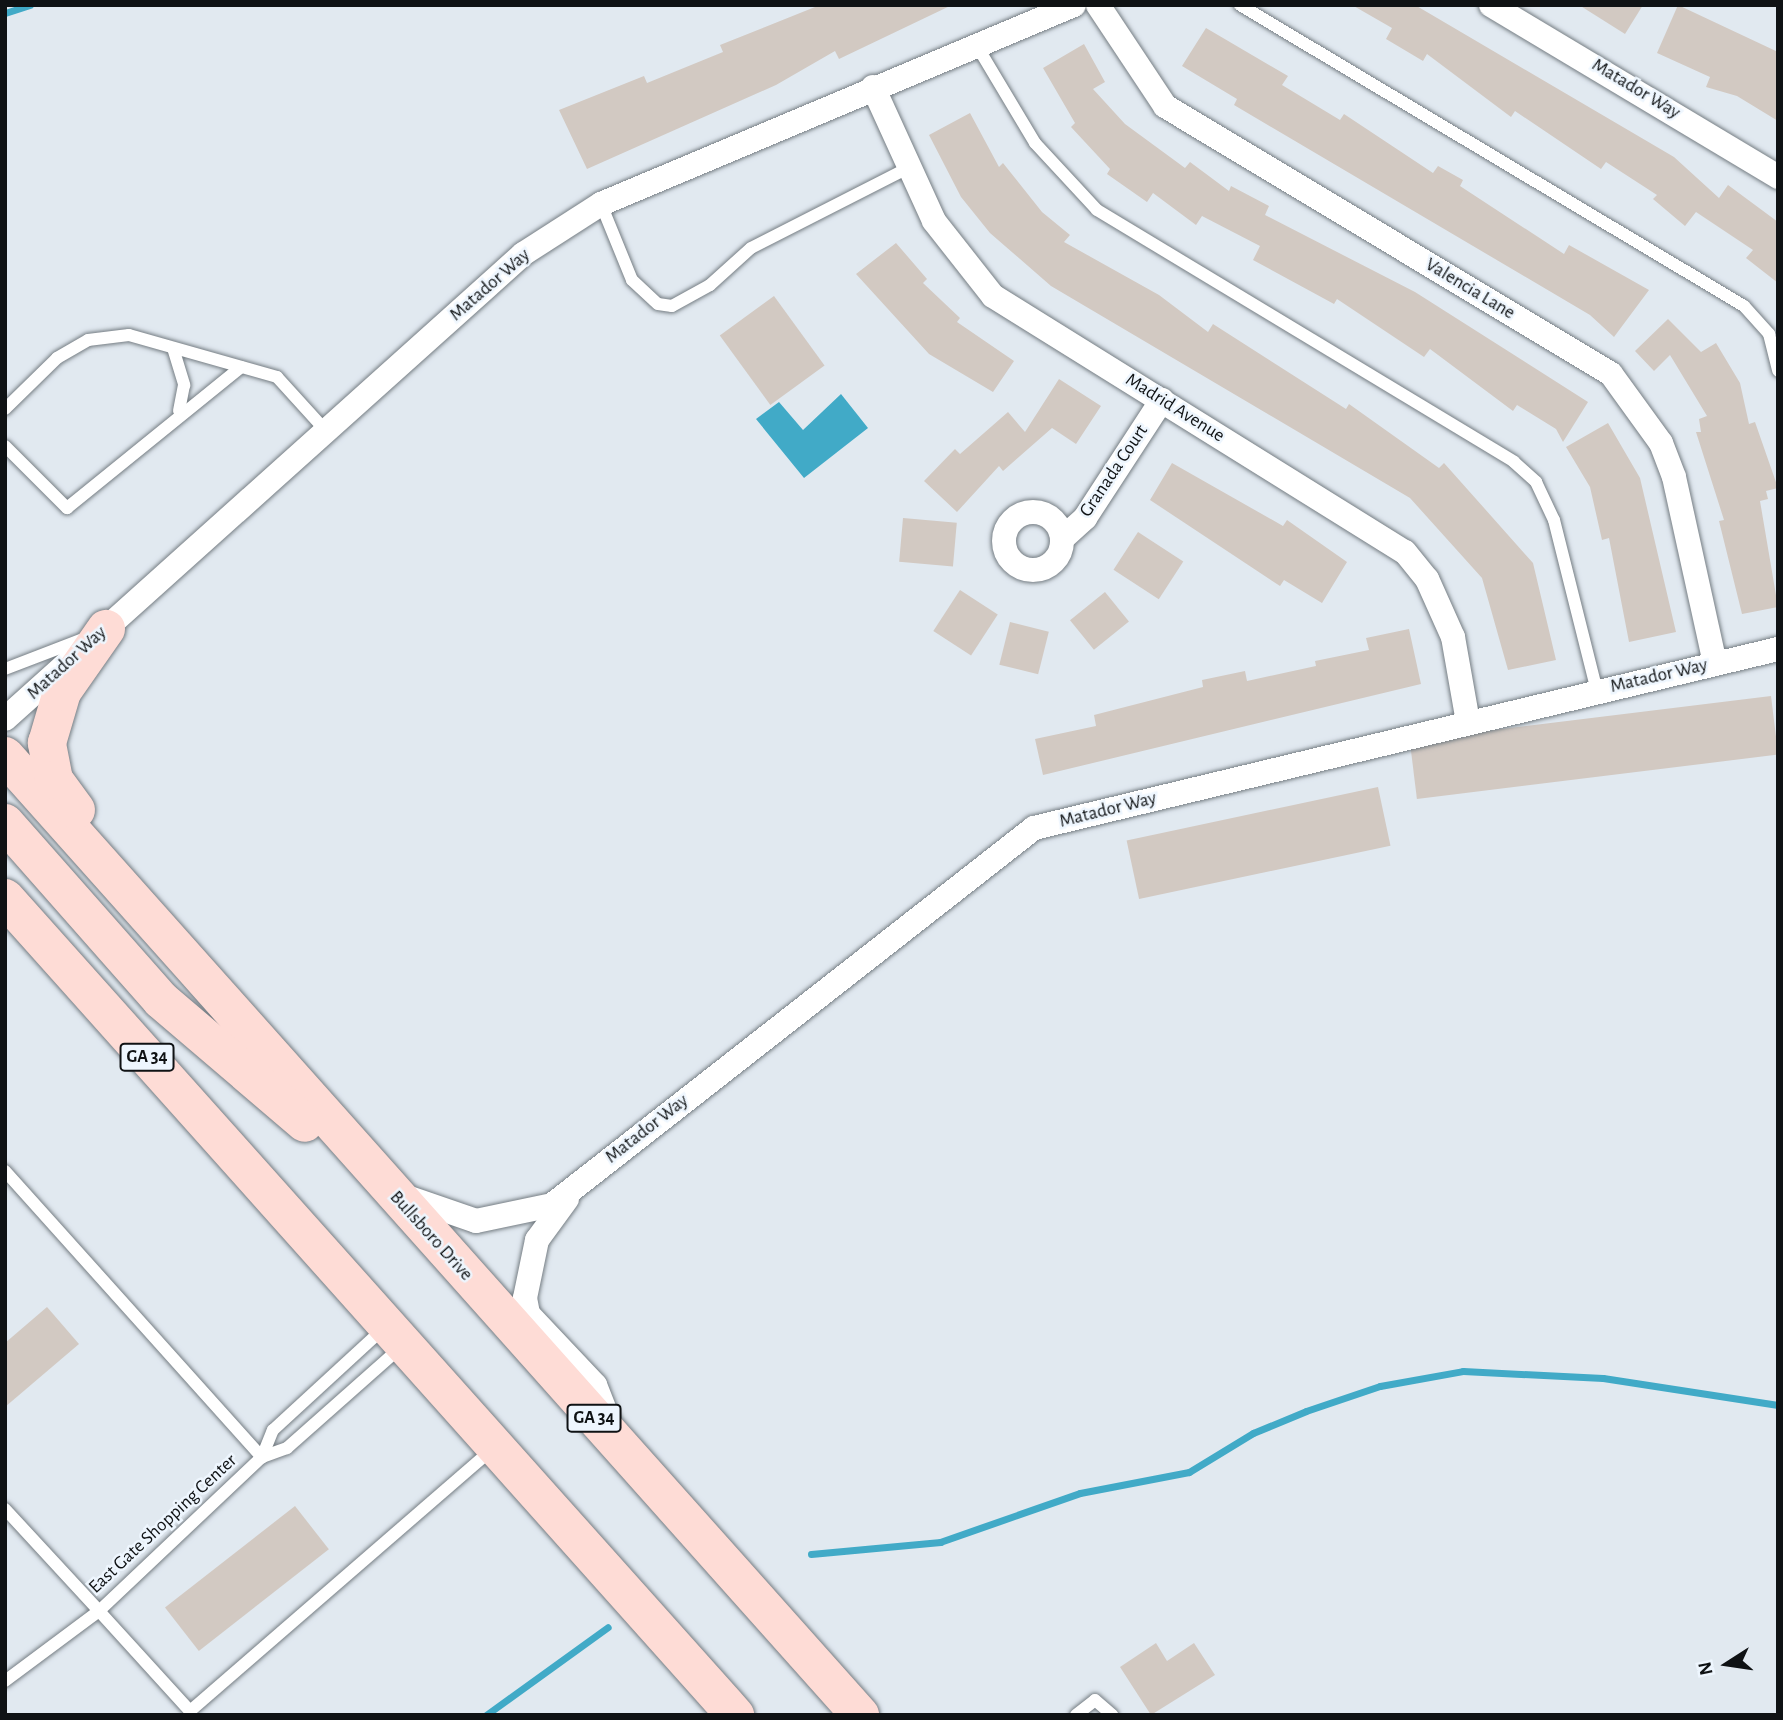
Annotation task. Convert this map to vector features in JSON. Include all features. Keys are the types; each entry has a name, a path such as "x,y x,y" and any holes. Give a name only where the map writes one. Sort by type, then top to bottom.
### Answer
{"main road":[{"path":"106,629 62,692 52,716 48,759 68,802 115,852 142,909"},
{"name":"Bullsboro Drive","path":"5,756 860,1715"},
{"path":"5,823 161,1000 394,1195"},
{"name":"GA 34","path":"7,901 736,1715"}],"street":[{"name":"Matador Way","path":"5,719 523,254 601,204 873,87 1074,5"},
{"name":"Valencia Lane","path":"1098,5 1165,106 1611,374 1661,443 1674,477 1715,663"},
{"name":"Matador Way","path":"1491,5 1778,177"},
{"name":"Madrid Avenue","path":"873,87 906,169 934,221 993,296 1405,552 1427,579 1453,637 1468,722"},
{"name":"Granada Court","path":"1063,538 1085,518 1162,400"},
{"name":"Matador Way","path":"394,1195 476,1221 552,1205 1034,828 1778,649"},
{"path":"590,1173 537,1240 525,1298 528,1314 595,1385 618,1445"}],"lane":[{"path":"1240,5 1744,306 1769,334 1778,370"},
{"path":"977,46 1035,144 1097,210 1514,462 1536,482 1554,520 1597,691"},
{"path":"601,204 632,280 657,304 672,306 710,285 751,248 906,169"},
{"path":"5,409 57,358 88,340 129,335 277,377 326,431"},
{"path":"173,348 184,385 179,411"},
{"path":"5,446 67,508 179,411 241,367"},
{"path":"5,669 106,629"},
{"path":"5,1171 262,1457"},
{"name":"East Gate Shopping Center","path":"262,1457 272,1430 396,1334"},
{"name":"East Gate Shopping Center","path":"5,1509 99,1611 262,1457 287,1448 396,1334"},
{"path":"5,1681 99,1611 190,1711 495,1447"},
{"path":"1076,1715 1095,1700 1112,1715"}],"water":[{"path":"841,394 868,428 804,478 756,419 779,402 803,430"}],"building":[{"path":"820,5 952,5 839,59 835,51 776,85 587,169 559,110 644,76 647,83 723,52 720,45"},
{"path":"1352,5 1415,5 1674,157 1719,198 1728,185 1778,222 1778,283 1746,258 1753,250 1696,212 1685,226 1653,199 1657,195 1606,162 1601,169 1515,111 1511,117 1427,54 1423,61 1386,39 1392,28"},
{"path":"1579,5 1643,5 1625,34"},
{"path":"1678,5 1778,52 1778,121 1737,96 1706,87 1710,77 1657,53"},
{"path":"1206,28 1288,76 1282,85 1340,120 1344,114 1433,173 1438,166 1463,180 1460,186 1564,254 1569,245 1649,290 1614,337 1590,315 1234,105 1237,99 1182,66"},
{"path":"1084,44 1105,82 1093,89 1125,124 1185,168 1190,162 1229,191 1231,186 1269,206 1265,215 1415,292 1588,402 1563,442 1556,429 1517,405 1513,411 1430,349 1424,357 1337,299 1334,304 1253,260 1260,246 1202,216 1196,225 1153,193 1147,202 1107,174 1110,169 1071,127 1075,123 1043,68"},
{"path":"970,113 999,167 1003,163 1042,212 1070,235 1064,242 1159,295 1208,332 1213,324 1346,409 1349,404 1439,468 1444,463 1533,563 1556,660 1508,670 1482,578 1410,498 1051,286 990,233 961,197 929,135"},
{"path":"896,243 927,279 923,283 960,318 957,322 1014,361 993,392 929,354 856,274"},
{"path":"774,296 825,366 770,405 720,335"},
{"path":"1668,319 1701,352 1716,343 1740,383 1749,424 1755,422 1778,488 1766,491 1768,499 1760,501 1778,607 1742,614 1719,521 1724,520 1696,432 1701,432 1699,419 1707,416 1670,355 1654,371 1635,351"},
{"path":"1059,379 1101,406 1076,444 1052,428 1003,471 999,466 957,512 924,481 955,449 960,454 1008,412 1025,432"},
{"path":"1608,423 1640,478 1676,632 1629,642 1609,538 1602,540 1590,487 1566,447"},
{"path":"1172,463 1283,526 1287,520 1347,562 1322,603 1284,580 1280,586 1150,500"},
{"path":"903,518 957,523 953,567 899,562"},
{"path":"1138,532 1183,561 1159,599 1113,570"},
{"path":"960,590 998,615 971,656 933,631"},
{"path":"1105,592 1129,622 1094,650 1070,620"},
{"path":"1010,622 1049,632 1038,674 999,665"},
{"path":"1409,629 1421,684 1043,775 1035,739 1096,726 1094,715 1203,687 1202,680 1245,671 1247,681 1316,666 1315,661 1369,650 1366,638"},
{"path":"1771,696 1778,755 1417,799 1410,740"},
{"path":"1378,787 1390,846 1139,899 1127,840"},
{"path":"47,1307 79,1344 5,1407 5,1343"},
{"path":"295,1506 329,1549 199,1651 165,1608"},
{"path":"1156,1643 1167,1661 1194,1643 1215,1675 1151,1715 1120,1667"}],"waterway":[{"path":"5,13 30,5"},
{"path":"811,1554 940,1542 1080,1493 1189,1472 1253,1433 1306,1411 1380,1386 1463,1371 1603,1378 1778,1405"},
{"path":"486,1715 608,1627"}]}
